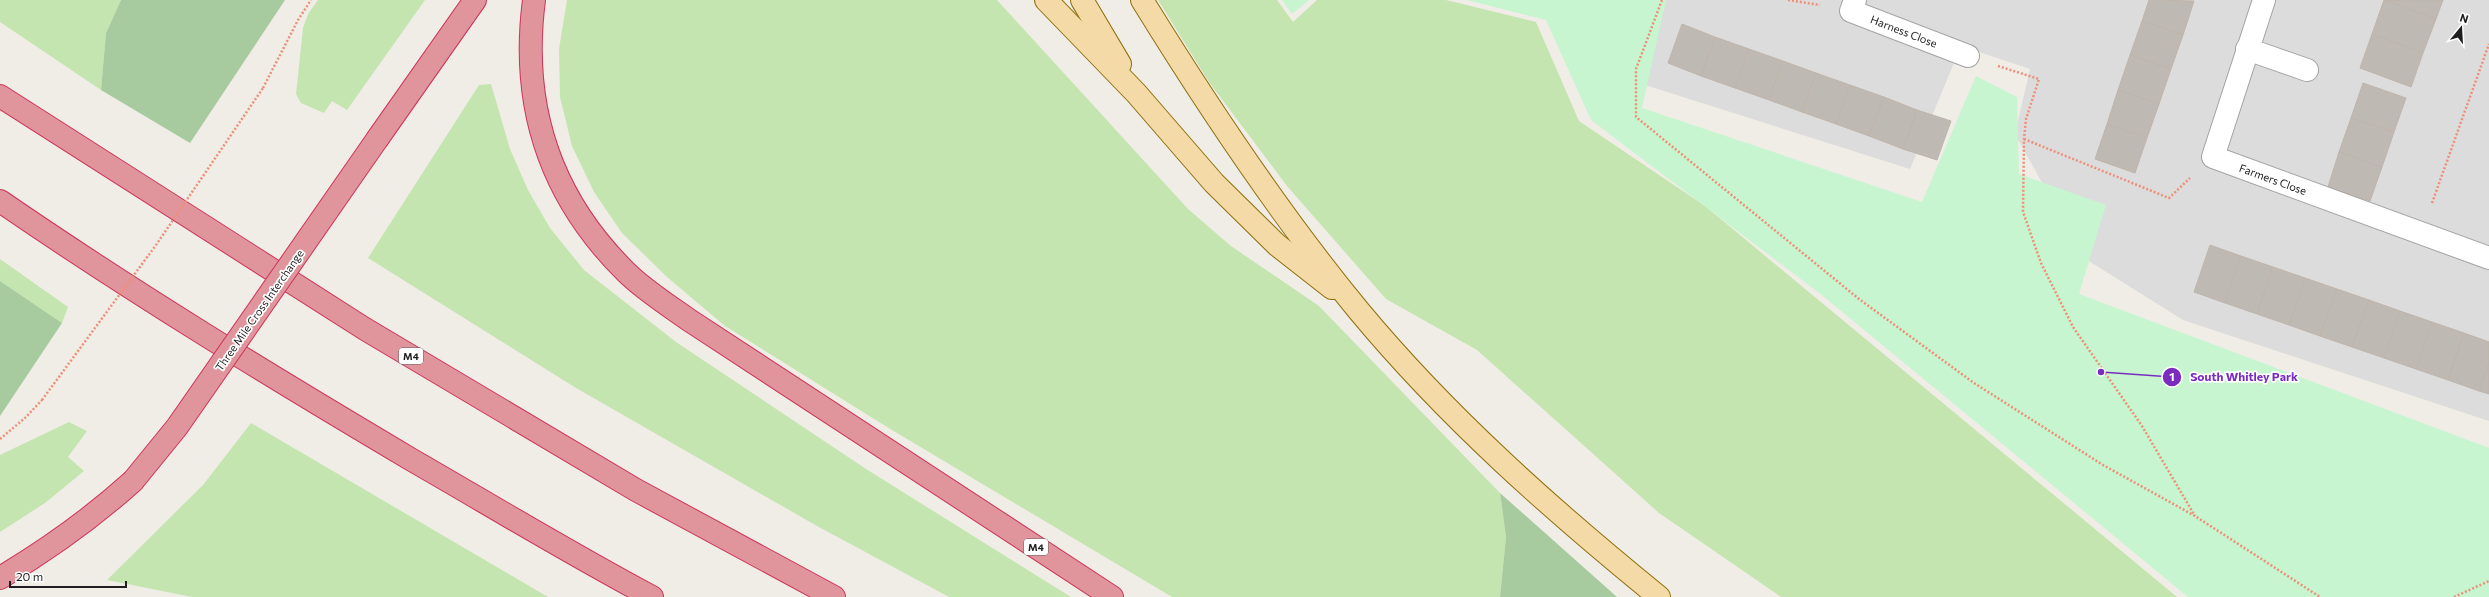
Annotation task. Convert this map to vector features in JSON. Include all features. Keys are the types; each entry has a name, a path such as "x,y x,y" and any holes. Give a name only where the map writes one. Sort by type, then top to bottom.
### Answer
{"highway":[{"name":"Three Mile Cross Interchange","path":"0,578 36,556 89,518 133,481 177,427 475,0"},
{"name":"M4","path":"534,0 531,54 532,86 537,121 551,161 567,196 596,238 627,273 689,320 1112,597"},
{"name":"M4","path":"0,96 372,333 636,490 834,597"},
{"path":"0,201 90,263 296,392 598,568 652,597"}],"main road":[{"path":"1046,0 1136,93 1214,183 1278,245 1359,311"},
{"path":"1082,0 1136,93"},
{"path":"1142,0 1212,110 1280,207 1359,311 1436,395 1521,480 1659,597"}],"street":[{"name":"Harness Close","path":"1854,0 1851,11 1968,56"},
{"path":"2213,158 2264,0"},
{"path":"2247,49 2307,70"},
{"name":"Farmers Close","path":"2213,158 2489,258"}],"path":[{"path":"0,439 25,418 42,400 156,245 263,88 298,20 311,0"},
{"path":"1662,0 1636,70 1636,118 1859,299 1974,383 2102,465 2195,516 2320,597"},
{"path":"2421,233 2489,44"},
{"path":"1968,56 2039,79 2026,119 2024,139 2023,212 2042,263 2073,327 2142,426 2195,516"},
{"path":"2024,139 2169,198 2213,158"},
{"path":"2454,597 2489,581"}],"shaded area":[{"path":"1666,0 2489,0 2489,421 2183,320 2084,258 2015,134 2030,69 1961,46 1910,169 1645,85"}],"green space":[{"path":"0,0 121,0 106,33 101,90 0,22"},
{"path":"121,0 285,0 190,143 101,90 106,33"},
{"path":"318,0 425,0 347,110 332,101 324,113 301,103 296,94 303,28 308,14"},
{"path":"567,0 997,0 1188,209 1231,246 1319,306 1500,493 1506,537 1500,597 1172,597 887,427 725,326 667,277 622,233 594,192 572,146 560,97 559,49"},
{"path":"1158,0 1277,0 1293,22 1317,0 1446,0 1536,22 1579,121 1705,206 2177,597 1781,597 1659,513 1477,350 1386,299 1287,186 1209,82"},
{"path":"1282,0 1309,0 1292,14"},
{"path":"1467,0 1666,0 1642,108 1922,202 1976,76 2017,97 2019,174 2106,205 2079,294 2489,448 2489,597 2188,597 1823,296 1591,120 1546,20"},
{"path":"491,84 510,149 528,190 550,228 584,270 676,342 866,469 1071,597 949,597 817,526 576,388 368,258 479,85"},
{"path":"0,259 68,307 62,323 0,281"},
{"path":"0,281 62,323 0,416"},
{"path":"69,422 87,431 68,457 84,471 45,503 0,532 0,455"},
{"path":"251,423 548,597 192,597 107,580 203,485"},
{"path":"1500,493 1617,597 1500,597 1506,537"}],"building":[{"path":"2149,0 2194,1 2183,35 2142,21"},
{"path":"2384,0 2436,19 2423,53 2372,34"},
{"path":"2385,0 2443,0 2436,19"},
{"path":"2142,21 2183,35 2171,69 2130,55"},
{"path":"1682,24 1715,37 1701,76 1668,63"},
{"path":"2372,34 2423,53 2411,87 2360,68"},
{"path":"1715,37 1749,49 1735,88 1701,76"},
{"path":"1749,49 1783,61 1769,100 1735,88"},
{"path":"2130,55 2171,69 2159,104 2118,90"},
{"path":"1783,61 1816,73 1802,112 1769,100"},
{"path":"1816,73 1850,85 1836,124 1802,112"},
{"path":"2363,83 2406,98 2394,132 2351,118"},
{"path":"1850,85 1884,97 1869,136 1836,124"},
{"path":"2118,90 2159,104 2147,138 2107,124"},
{"path":"1884,97 1917,110 1903,149 1869,136"},
{"path":"1917,110 1951,121 1937,160 1903,149"},
{"path":"2351,118 2394,132 2382,167 2339,152"},
{"path":"2107,124 2147,138 2135,173 2095,159"},
{"path":"2339,152 2382,167 2370,201 2328,187"},
{"path":"2210,245 2241,256 2225,303 2194,292"},
{"path":"2241,256 2273,267 2257,314 2225,303"},
{"path":"2273,267 2305,278 2289,325 2257,314"},
{"path":"2305,278 2337,289 2320,336 2289,325"},
{"path":"2337,289 2369,300 2352,347 2320,336"},
{"path":"2369,300 2400,311 2384,358 2352,347"},
{"path":"2400,311 2432,322 2416,369 2384,358"},
{"path":"2432,322 2464,333 2448,380 2416,369"},
{"path":"2464,333 2489,342 2489,363 2479,391 2448,380"},
{"path":"2489,363 2489,394 2479,391"}],"place":[{"name":"South Whitley Park","path":"2101,372"}]}
